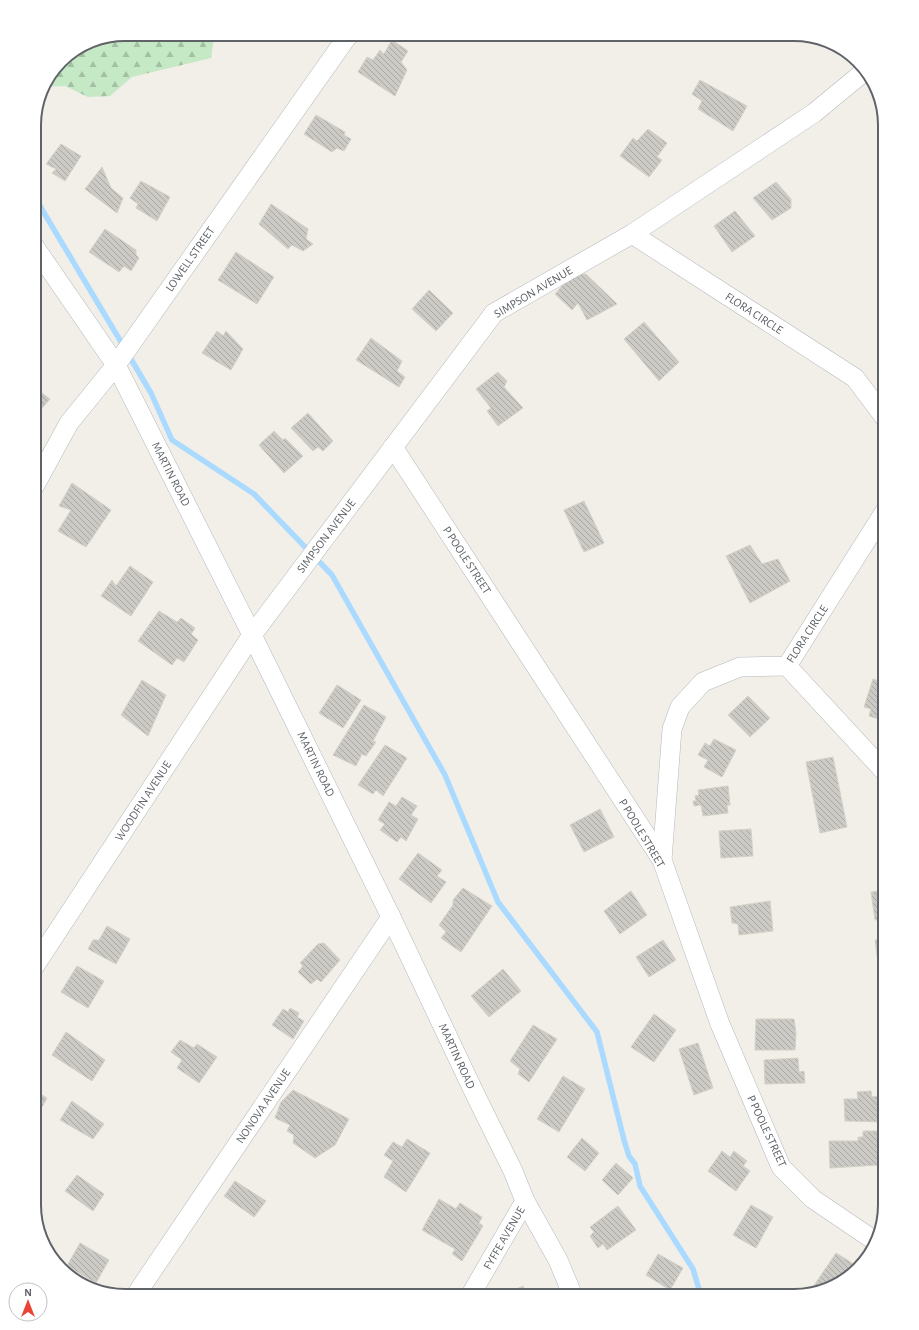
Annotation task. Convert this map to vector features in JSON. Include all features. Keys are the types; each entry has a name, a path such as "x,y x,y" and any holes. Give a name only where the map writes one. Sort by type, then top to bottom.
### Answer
{"street":[{"name":"LOWELL STREET","path":"41,474 69,423 116,365 344,41"},
{"name":"SIMPSON AVENUE","path":"252,635 494,313 632,234 814,113 861,74"},
{"name":"FLORA CIRCLE","path":"632,234 855,378 878,409"},
{"name":"MARTIN ROAD","path":"41,256 116,365 252,635 391,917 513,1171 525,1201 558,1260 570,1289"},
{"name":"P POOLE STREET","path":"394,447 662,860 720,1024 781,1167 813,1198 871,1239"},
{"name":"FLORA CIRCLE","path":"662,860 672,729 680,707 703,682 740,667 787,666 878,522"},
{"name":"WOODFIN AVENUE","path":"41,956 252,635"},
{"path":"787,666 878,764"},
{"name":"NONOVA AVENUE","path":"140,1289 391,917"},
{"name":"FYFFE AVENUE","path":"474,1289 525,1201"}],"green space":[{"path":"125,41 213,41 211,58 132,77 110,96 88,97 65,86 51,87 58,74 74,58 98,45"}],"building":[{"path":"391,41 408,51 401,62 407,70 395,96 358,72 367,57 373,60 380,50 384,54"},
{"path":"700,80 747,106 733,131 698,109 702,101 692,94"},
{"path":"316,115 345,132 344,135 351,139 344,151 337,148 332,152 304,134"},
{"path":"648,129 667,143 657,157 662,160 649,177 620,156 633,138 637,141"},
{"path":"61,144 81,156 65,181 52,173 56,169 46,164"},
{"path":"102,167 111,188 123,198 117,213 85,189"},
{"path":"141,181 170,197 157,221 136,208 138,204 130,198"},
{"path":"776,182 791,199 791,208 772,220 753,198"},
{"path":"271,204 308,229 306,239 313,244 303,251 292,245 288,249 259,224"},
{"path":"735,211 755,236 732,252 714,226"},
{"path":"105,229 136,250 136,255 139,258 131,271 124,266 119,272 89,252"},
{"path":"236,252 274,277 257,304 218,280"},
{"path":"586,274 617,304 587,320 578,303 572,310 555,294 571,276"},
{"path":"429,290 453,313 436,331 412,309"},
{"path":"644,322 679,362 659,381 624,339"},
{"path":"217,331 223,336 226,331 243,349 231,370 202,353"},
{"path":"371,338 402,361 397,371 405,377 399,387 356,360"},
{"path":"498,372 507,381 504,387 523,408 498,426 487,411 491,408 476,389"},
{"path":"41,392 50,399 41,409"},
{"path":"308,413 333,441 323,451 318,447 313,451 291,428"},
{"path":"274,431 283,440 285,438 303,456 284,473 259,445"},
{"path":"72,483 111,510 86,547 58,531 71,510 59,506"},
{"path":"584,501 604,543 584,552 564,510"},
{"path":"750,545 762,564 778,559 790,581 750,603 726,556"},
{"path":"130,566 153,582 131,616 101,596 112,580 116,586"},
{"path":"159,611 177,622 181,618 195,628 191,634 198,640 184,662 177,658 172,665 138,641"},
{"path":"873,679 878,681 878,719 869,716 871,709 864,707"},
{"path":"142,680 166,695 148,736 121,715"},
{"path":"337,685 361,700 343,728 319,713"},
{"path":"748,696 770,718 750,737 728,715"},
{"path":"364,705 386,717 373,741 376,742 366,756 362,754 356,766 333,755"},
{"path":"714,739 736,750 722,777 704,767 708,760 698,755 705,743 710,746"},
{"path":"385,745 407,758 383,796 376,790 373,794 358,785"},
{"path":"833,757 847,827 820,833 806,762"},
{"path":"728,786 730,805 727,805 728,813 703,816 701,805 694,806 693,801 696,801 695,796 699,795 698,790"},
{"path":"402,797 417,806 411,815 418,819 406,841 401,837 397,842 380,830 385,824 378,820 389,802 396,806"},
{"path":"600,809 614,837 584,852 570,825"},
{"path":"751,829 753,856 721,858 719,831"},
{"path":"418,853 442,870 437,876 446,882 431,903 399,879"},
{"path":"463,888 492,906 461,952 441,938 446,932 439,925 453,905 453,900"},
{"path":"631,891 647,915 620,934 604,911"},
{"path":"878,891 878,920 875,920 871,892"},
{"path":"770,901 773,931 739,935 738,924 732,923 730,907"},
{"path":"107,926 130,939 116,964 88,949 93,940 99,940"},
{"path":"663,940 676,960 649,977 636,957"},
{"path":"875,940 878,940 878,962"},
{"path":"324,943 340,960 321,982 317,979 311,984 298,972 303,966 300,963 318,944"},
{"path":"77,966 104,981 88,1008 61,992"},
{"path":"503,969 521,991 489,1017 471,996"},
{"path":"290,1008 299,1013 297,1017 304,1021 293,1039 272,1025 283,1009 288,1012"},
{"path":"654,1014 676,1030 654,1062 631,1047"},
{"path":"756,1019 794,1019 796,1033 795,1050 755,1050"},
{"path":"533,1025 557,1039 529,1082 518,1074 520,1069 510,1061"},
{"path":"66,1032 105,1060 92,1081 52,1055"},
{"path":"180,1040 194,1048 197,1044 217,1057 199,1083 177,1068 182,1060 171,1052"},
{"path":"698,1043 713,1088 694,1095 679,1049"},
{"path":"798,1058 799,1072 804,1071 805,1083 765,1084 764,1060"},
{"path":"563,1076 585,1089 559,1132 537,1119"},
{"path":"293,1090 349,1119 335,1145 315,1158 293,1143 294,1135 287,1131 290,1125 275,1118 281,1102"},
{"path":"871,1091 872,1097 878,1096 878,1122 845,1121 844,1099 858,1099 857,1092"},
{"path":"41,1094 47,1098 41,1109"},
{"path":"72,1101 104,1124 93,1139 60,1120"},
{"path":"863,1131 878,1131 878,1165 830,1168 829,1141 858,1141 858,1137 863,1137"},
{"path":"582,1138 599,1153 585,1171 567,1157"},
{"path":"407,1139 430,1153 406,1192 384,1177 393,1161 384,1155 393,1142 402,1147"},
{"path":"722,1151 730,1157 734,1151 747,1161 743,1166 750,1171 736,1191 708,1171"},
{"path":"616,1163 633,1178 618,1195 602,1180"},
{"path":"77,1175 104,1194 93,1211 65,1191"},
{"path":"235,1181 266,1201 254,1217 224,1196"},
{"path":"439,1199 456,1209 460,1203 482,1217 479,1223 483,1226 462,1261 452,1254 455,1249 422,1230"},
{"path":"751,1205 773,1217 756,1248 733,1235"},
{"path":"618,1206 636,1230 607,1250 603,1244 598,1248 590,1236 594,1232 590,1227"},
{"path":"80,1243 109,1260 96,1283 67,1265"},
{"path":"836,1253 853,1264 836,1278 813,1286"},
{"path":"658,1254 683,1268 671,1289 646,1275"},
{"path":"523,1286 524,1289 517,1289"}],"waterway":[{"path":"41,208 124,347"},
{"path":"128,354 151,393 172,440 254,494 332,575 445,775 498,902 597,1032 624,1140 629,1156 635,1164 640,1186 693,1269 699,1289"}]}
